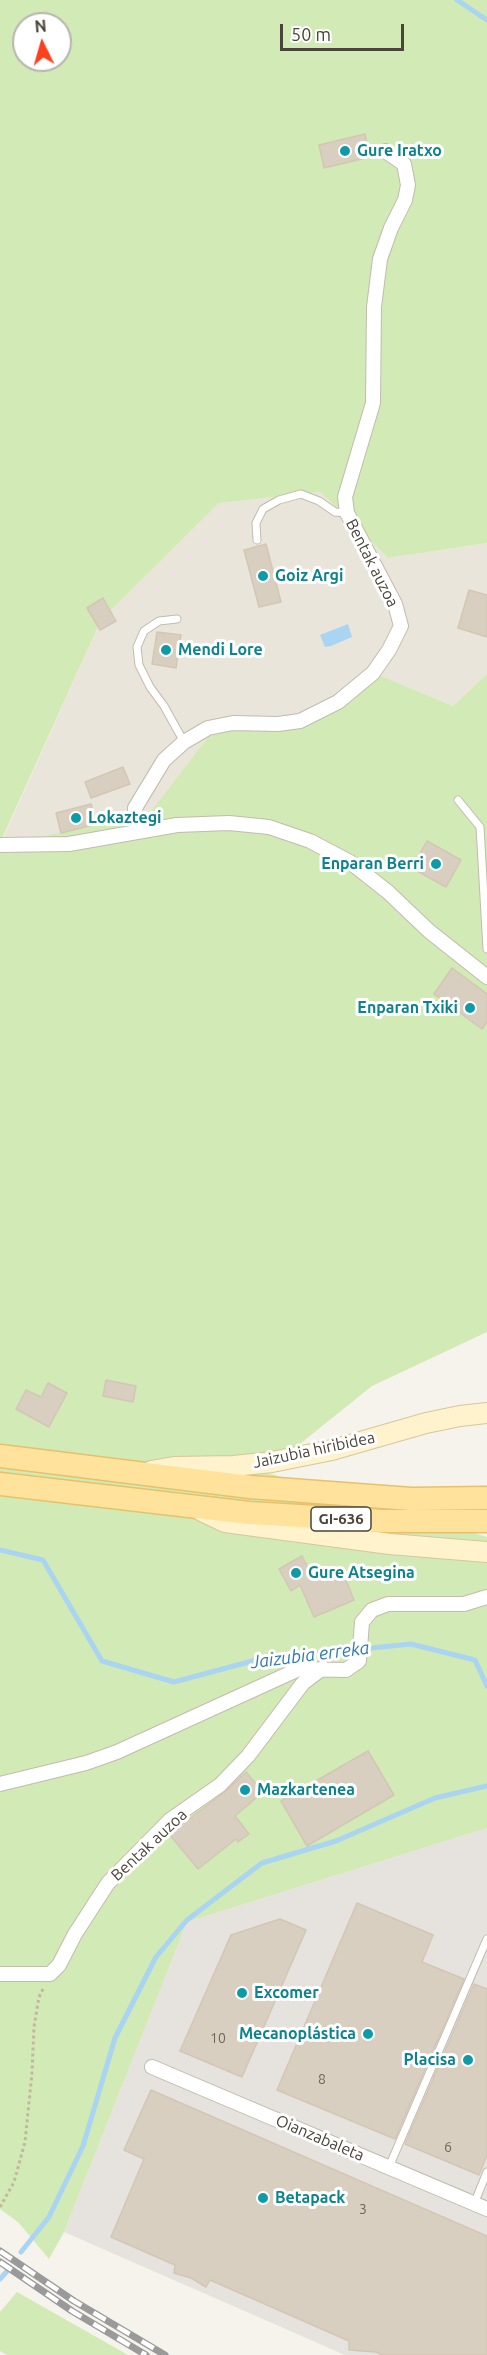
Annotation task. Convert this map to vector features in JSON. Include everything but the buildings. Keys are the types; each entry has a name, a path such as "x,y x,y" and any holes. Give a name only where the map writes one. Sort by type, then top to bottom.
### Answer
{"main road":[{"name":"Jaizubia hiribidea","path":"140,1473 174,1467 234,1466 272,1462 332,1450 426,1423 487,1413"},
{"name":"GI-636","path":"0,1456 250,1487 451,1500 487,1498"},
{"name":"GI-636","path":"0,1484 196,1508 316,1518 439,1522 487,1521"},
{"path":"196,1508 225,1522 390,1544 487,1552"}],"street":[{"name":"Bentak auzoa","path":"136,831 135,808 164,760 184,742 208,728 232,723 278,724 300,721 338,702 373,673 389,650 401,626 395,604 347,513 345,497 374,403 374,307 380,259 391,228 405,200 408,185 404,164 385,151"},
{"path":"0,845 69,844 177,825 229,823 269,827 310,841 350,862 388,892 429,931 487,977"},
{"path":"0,1784 117,1752 299,1669 346,1670 359,1661 362,1622 372,1610 388,1604 464,1604 487,1598"},
{"name":"Bentak auzoa","path":"50,1974 59,1965 75,1934 108,1882 170,1820 220,1785 248,1756 303,1683 323,1668"},
{"path":"0,1974 50,1974"},
{"name":"Oianzabaleta","path":"152,2067 480,2206"}],"lane":[{"path":"257,540 256,523 263,509 279,500 301,494 319,501 336,512 347,513"},
{"path":"177,619 159,621 144,631 137,647 139,665 184,742"},
{"path":"458,800 480,827 487,949"},
{"path":"389,2167 487,1939"},
{"path":"480,2206 487,2172"}],"path":[{"path":"0,2207 14,2182 25,2142 34,2027 39,1997 50,1974"}],"shaded area":[{"path":"320,492 388,558 487,543 487,674 453,706 374,673 290,718 224,716 148,815 0,845 101,620 219,503"},
{"path":"487,1828 487,2355 345,2355 64,2232 187,1922"}],"green space":[{"path":"0,0 487,0 487,543 388,558 320,492 219,503 101,620 0,843"},
{"path":"374,673 453,706 487,674 487,1332 372,1386 265,1472 487,1537 487,1828 187,1922 64,2232 49,2259 18,2222 0,2209 0,845 148,815 224,716 290,718"},
{"path":"17,2292 128,2355 7,2355 0,2351 0,2312"}],"water":[{"path":"348,624 352,637 325,647 320,635"}],"waterway":[{"path":"457,0 487,20"},
{"name":"Jaizubia erreka","path":"0,1550 43,1560 102,1661 174,1682 260,1659 411,1644 475,1660 487,1686"},
{"path":"21,2252 49,2217 83,2146 115,2038 156,1957 187,1920 262,1863 336,1841 435,1798 487,1786"},
{"path":"0,2279 8,2270"}],"railway":[{"path":"0,2251 74,2301 165,2355"},
{"path":"0,2262 72,2311 146,2355"}],"place":[{"name":"Gure Iratxo","path":"345,151"},
{"name":"Goiz Argi","path":"263,576"},
{"name":"Mendi Lore","path":"166,650"},
{"name":"Lokaztegi","path":"76,818"},
{"name":"Enparan Berri","path":"436,864"},
{"name":"Enparan Txiki","path":"470,1008"},
{"name":"Gure Atsegina","path":"296,1573"},
{"name":"Mazkartenea","path":"245,1790"},
{"name":"Excomer","path":"242,1993"},
{"name":"Mecanoplástica","path":"368,2034"},
{"name":"Placisa","path":"468,2060"},
{"name":"Betapack","path":"263,2198"}]}
